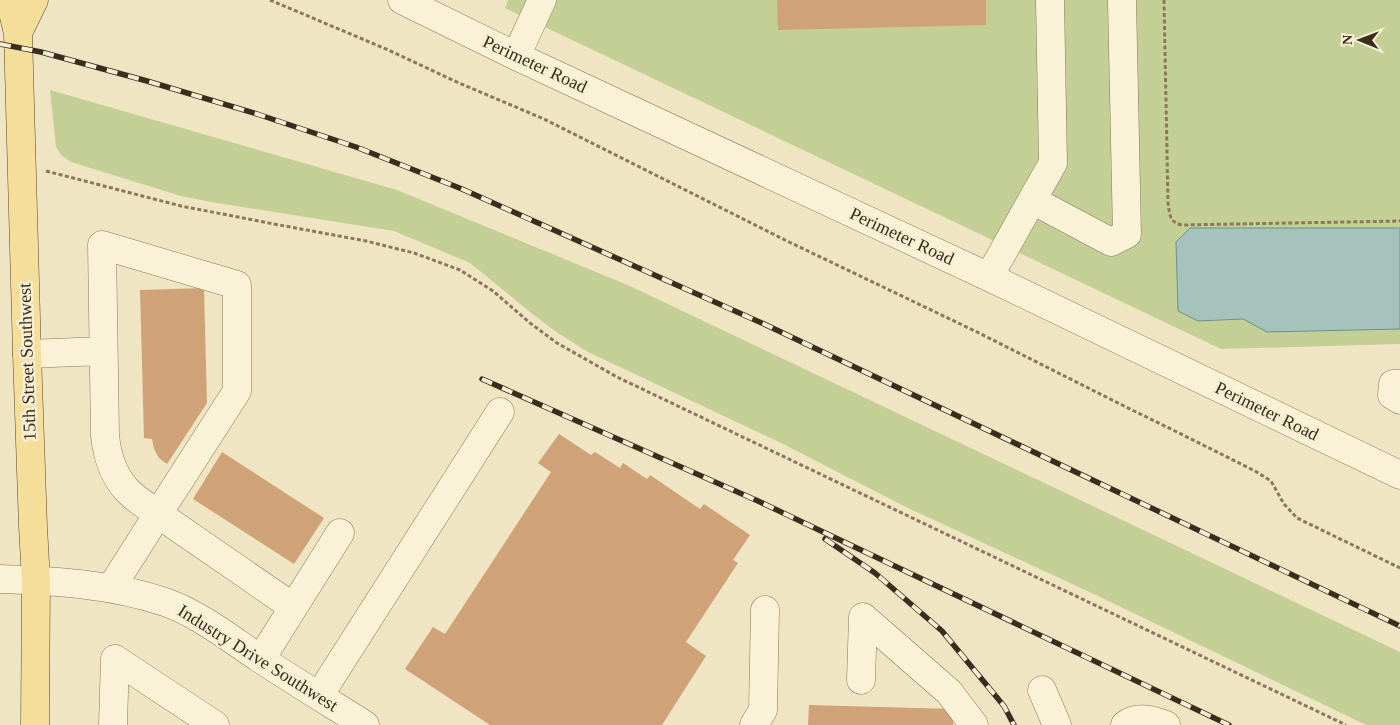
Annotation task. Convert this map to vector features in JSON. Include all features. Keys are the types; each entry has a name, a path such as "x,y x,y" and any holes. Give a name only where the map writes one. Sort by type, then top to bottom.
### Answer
{"main road":[{"name":"15th Street Southwest","path":"10,0 18,33 32,527 36,580 35,725"},
{"path":"18,33 34,0"}],"street":[{"name":"Perimeter Road","path":"402,0 516,56 989,277 1400,475"},
{"path":"516,56 542,0"},
{"path":"989,277 1053,164 1050,0"},
{"path":"1032,200 1111,242 1127,234 1122,0"},
{"path":"111,588 158,514 237,391 237,285 102,245 105,435 106,449 110,462 123,486 132,495 158,514 292,607"},
{"path":"27,354 104,351"},
{"path":"1400,384 1393,384 1392,395 1400,400"},
{"path":"319,696 500,412"},
{"path":"261,659 340,532"},
{"name":"Industry Drive Southwest","path":"0,578 64,582 111,588 166,602 209,624 365,725"},
{"path":"754,725 764,710 765,610"},
{"path":"861,680 863,617 949,692 974,725"},
{"path":"113,725 114,659 215,725"},
{"path":"1042,690 1057,725"},
{"path":"1125,725 1128,722 1143,719 1166,725"}],"path":[{"path":"270,0 544,119 778,237 977,332 1255,471 1271,482 1284,504 1297,518 1400,568"},
{"path":"1164,0 1168,204 1171,218 1175,224 1400,221"},
{"path":"41,170 181,206 366,241 414,253 460,270 493,291 530,324 557,343 617,377 1346,725"}],"green space":[{"path":"508,0 1400,0 1400,344 1221,349 505,8"},
{"path":"50,90 397,190 630,286 1400,652 1400,725 1366,725 1098,596 908,508 781,443 588,352 535,316 470,263 394,231 181,196 71,162 61,155 56,147"}],"water":[{"path":"1190,228 1400,228 1400,329 1267,332 1243,319 1198,321 1178,311 1176,242"}],"building":[{"path":"777,0 986,0 986,25 778,30"},
{"path":"204,288 207,403 167,464 159,458 154,449 152,439 144,438 140,290"},
{"path":"559,434 591,455 595,452 620,468 623,463 647,479 650,475 700,509 704,504 750,535 733,560 738,563 686,642 706,656 662,725 490,725 405,669 433,627 445,634 551,472 538,463"},
{"path":"222,452 324,518 294,564 193,499"},
{"path":"809,705 954,709 953,725 808,725"}],"railway":[{"path":"0,44 41,52 257,114 356,147 462,189 764,324 1400,626"},
{"path":"482,379 758,501 1229,725"},
{"path":"825,539 875,573 942,631 1004,706 1014,725"}]}
